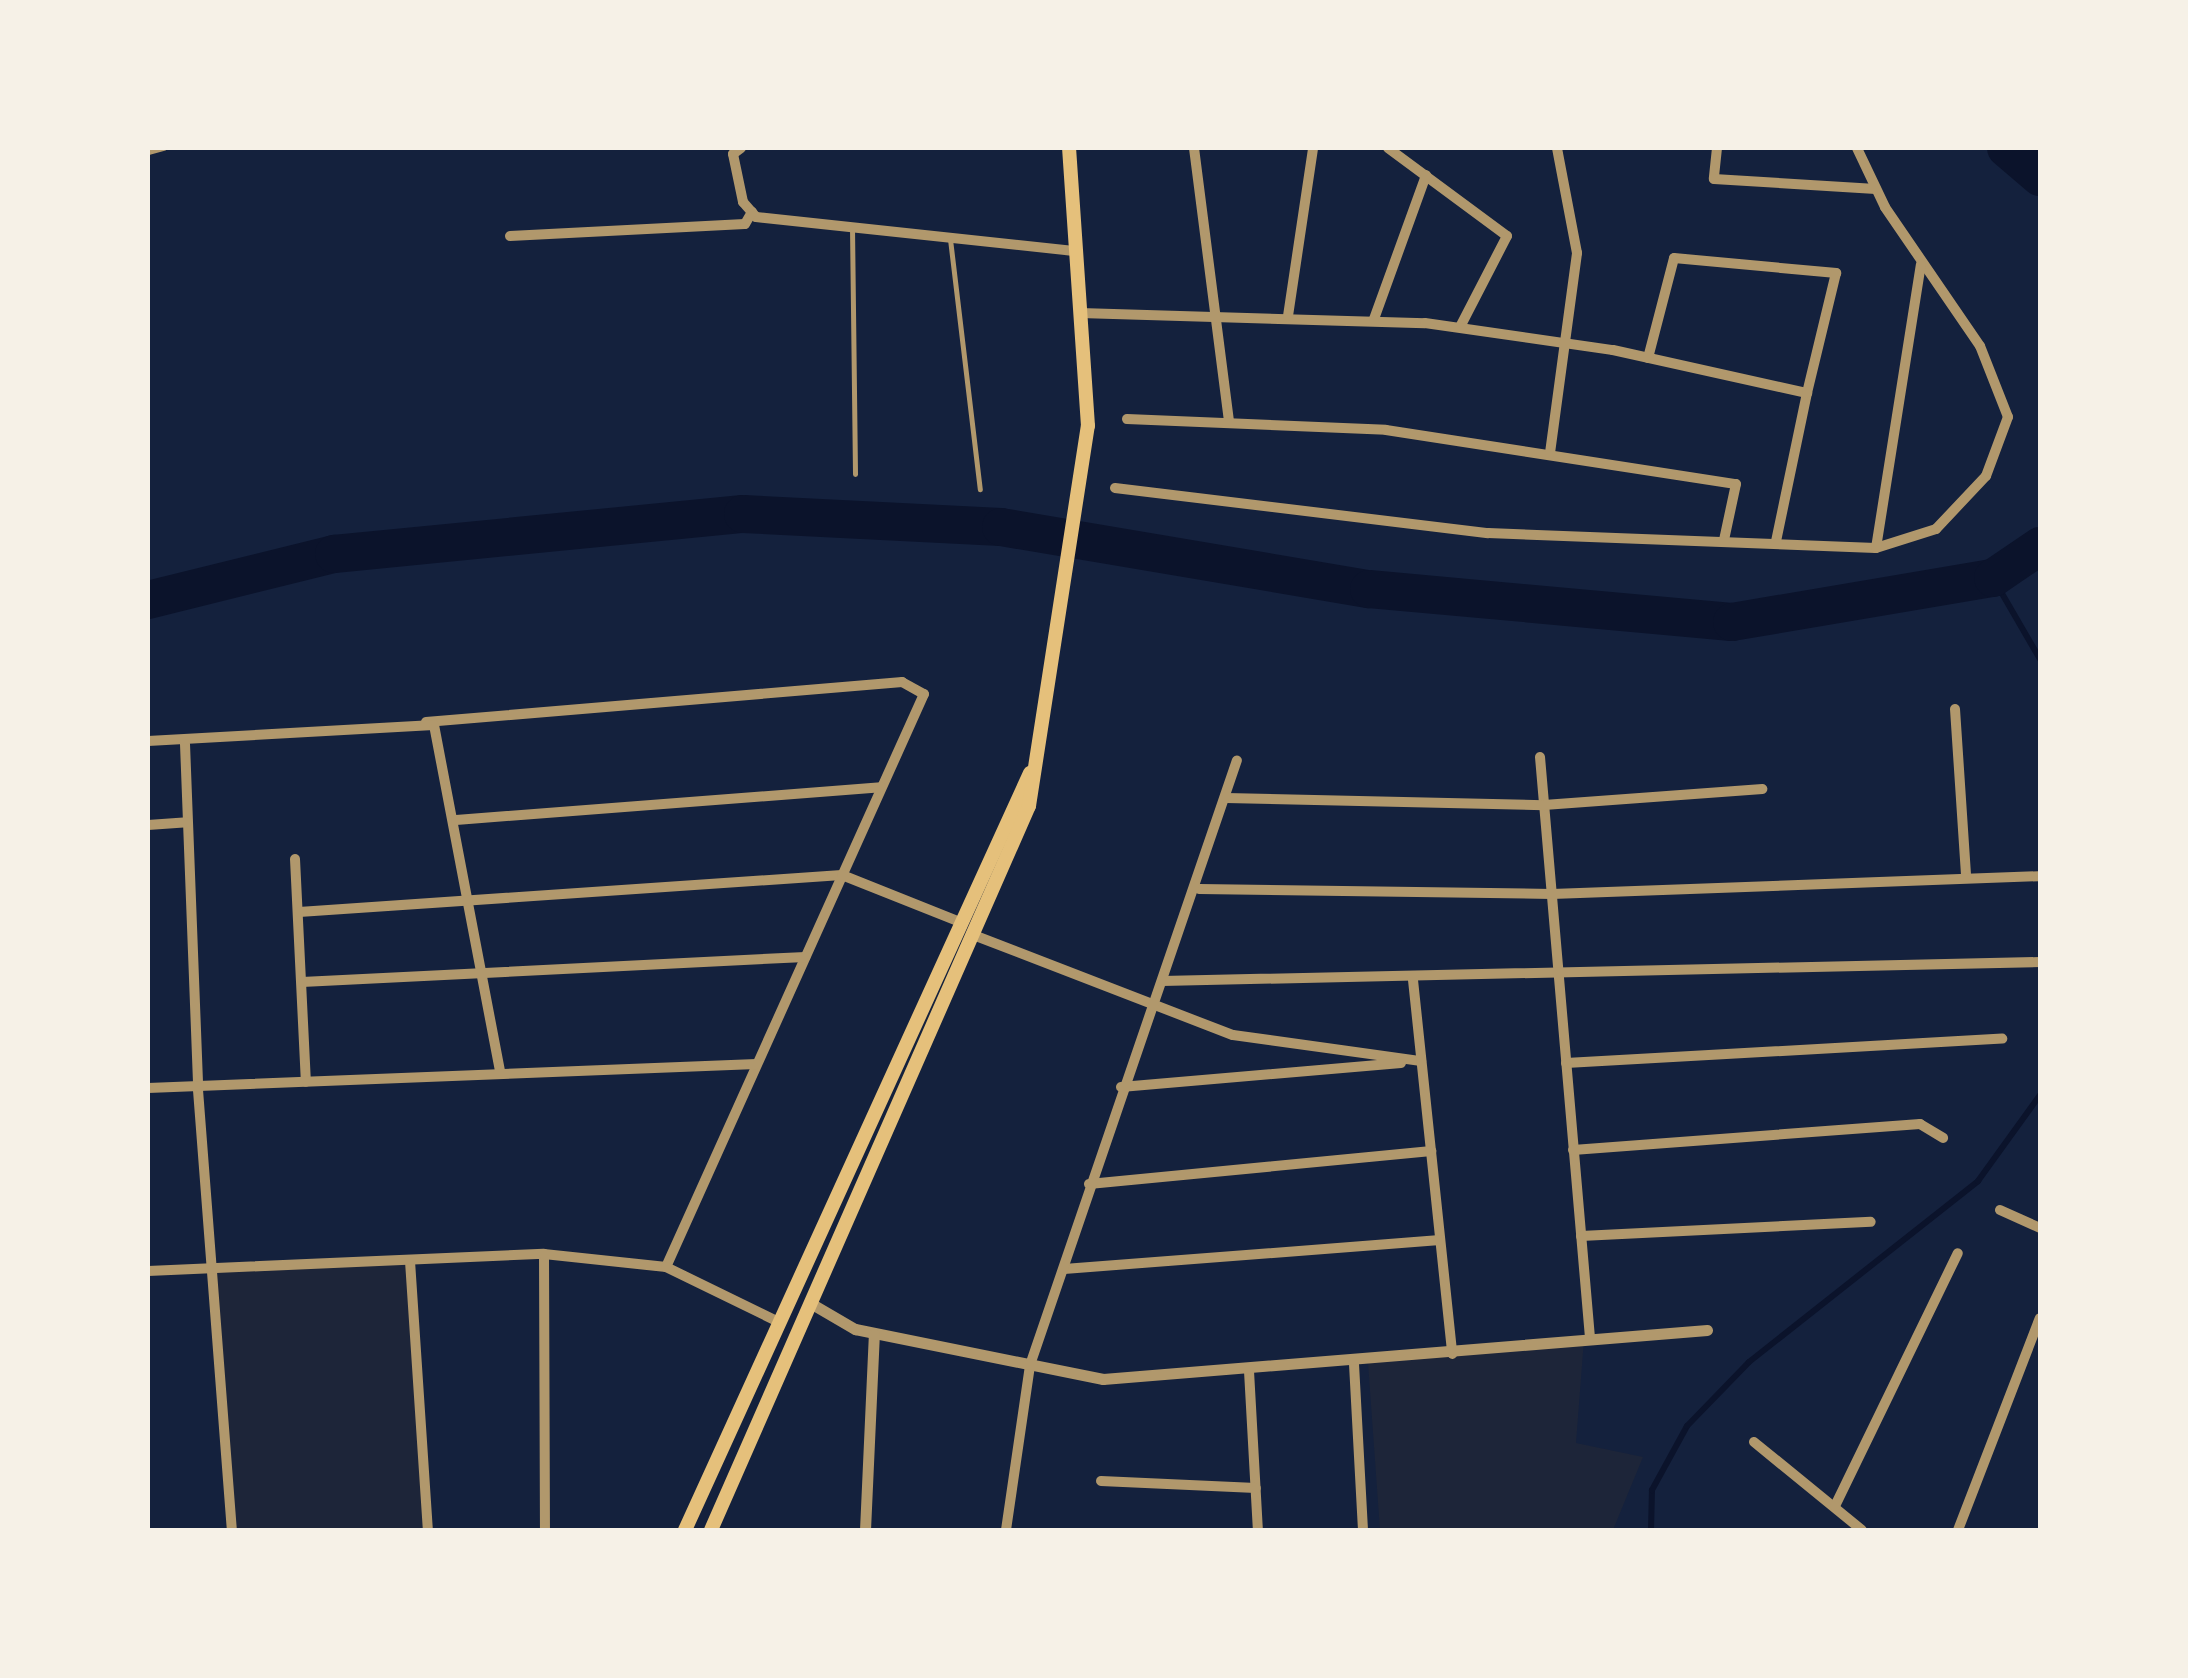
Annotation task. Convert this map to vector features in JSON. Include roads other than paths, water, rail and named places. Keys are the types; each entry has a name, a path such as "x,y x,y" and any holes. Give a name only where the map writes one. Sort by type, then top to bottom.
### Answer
{"main road":[{"path":"711,1530 976,936 1029,806 1088,426 1069,148"},
{"path":"684,1530 896,1074 956,920 1033,768"}],"street":[{"path":"510,236 745,224 752,212 733,154 741,148"},
{"path":"1194,148 1229,420"},
{"path":"1288,316 1314,148"},
{"path":"1388,148 1507,236 1460,327"},
{"path":"1550,453 1577,253 1557,148"},
{"path":"1716,148 1714,179 1876,189"},
{"path":"1116,488 1488,533 1876,548 1936,529 1986,476 2008,417 1980,346 1921,265 1876,189 1857,148"},
{"path":"1374,320 1426,175"},
{"path":"752,212 1076,251"},
{"path":"1648,358 1674,258 1836,273 1776,542"},
{"path":"1876,548 1921,265"},
{"path":"1080,313 1288,316 1460,327 1648,358 1807,393"},
{"path":"1127,418 1229,420 1550,453 1736,484 1724,540"},
{"path":"148,741 185,744 902,682 924,694 666,1267"},
{"path":"1955,708 1966,875"},
{"path":"426,722 439,730 500,1071"},
{"path":"185,744 198,1090 232,1530"},
{"path":"1540,758 1590,1338"},
{"path":"1006,1530 1030,1366 1121,1088 1199,888 1238,760"},
{"path":"456,820 882,787"},
{"path":"1226,798 1544,805 1762,789"},
{"path":"148,825 187,822"},
{"path":"296,859 306,1082"},
{"path":"299,912 471,896 842,875 956,920"},
{"path":"1199,888 1552,894 1966,875 2039,876"},
{"path":"976,936 1234,1036 1422,1061"},
{"path":"302,982 805,958"},
{"path":"1162,982 1413,980 1558,972 2040,962"},
{"path":"1413,980 1452,1354"},
{"path":"1566,1062 2002,1039"},
{"path":"1121,1088 1422,1061"},
{"path":"148,1088 198,1090 500,1071 757,1064"},
{"path":"1574,1150 1920,1124 1943,1138"},
{"path":"1089,1184 1431,1150"},
{"path":"2000,1210 2040,1228"},
{"path":"1581,1236 1871,1222"},
{"path":"1064,1269 1440,1240"},
{"path":"1835,1506 1958,1253"},
{"path":"148,1271 544,1254 666,1267 779,1322"},
{"path":"544,1254 545,1530"},
{"path":"410,1261 428,1530"},
{"path":"812,1304 874,1334 1103,1379 1354,1364 1590,1338 1707,1330"},
{"path":"1958,1530 2040,1318"},
{"path":"865,1530 874,1334"},
{"path":"1354,1364 1363,1530"},
{"path":"1249,1371 1258,1530"},
{"path":"1754,1442 1862,1530"},
{"path":"1101,1481 1256,1488"}],"lane":[{"path":"148,152 164,148"},
{"path":"852,225 855,474"},
{"path":"949,236 980,490"}],"waterway":[{"path":"2006,148 2040,177"},
{"path":"148,600 334,554 743,514 1001,527 1369,589 1732,622 1993,578 2040,546"},
{"path":"1993,578 2040,659"},
{"path":"1651,1530 1652,1490 1687,1426 1749,1362 1978,1181 2040,1095"}]}
